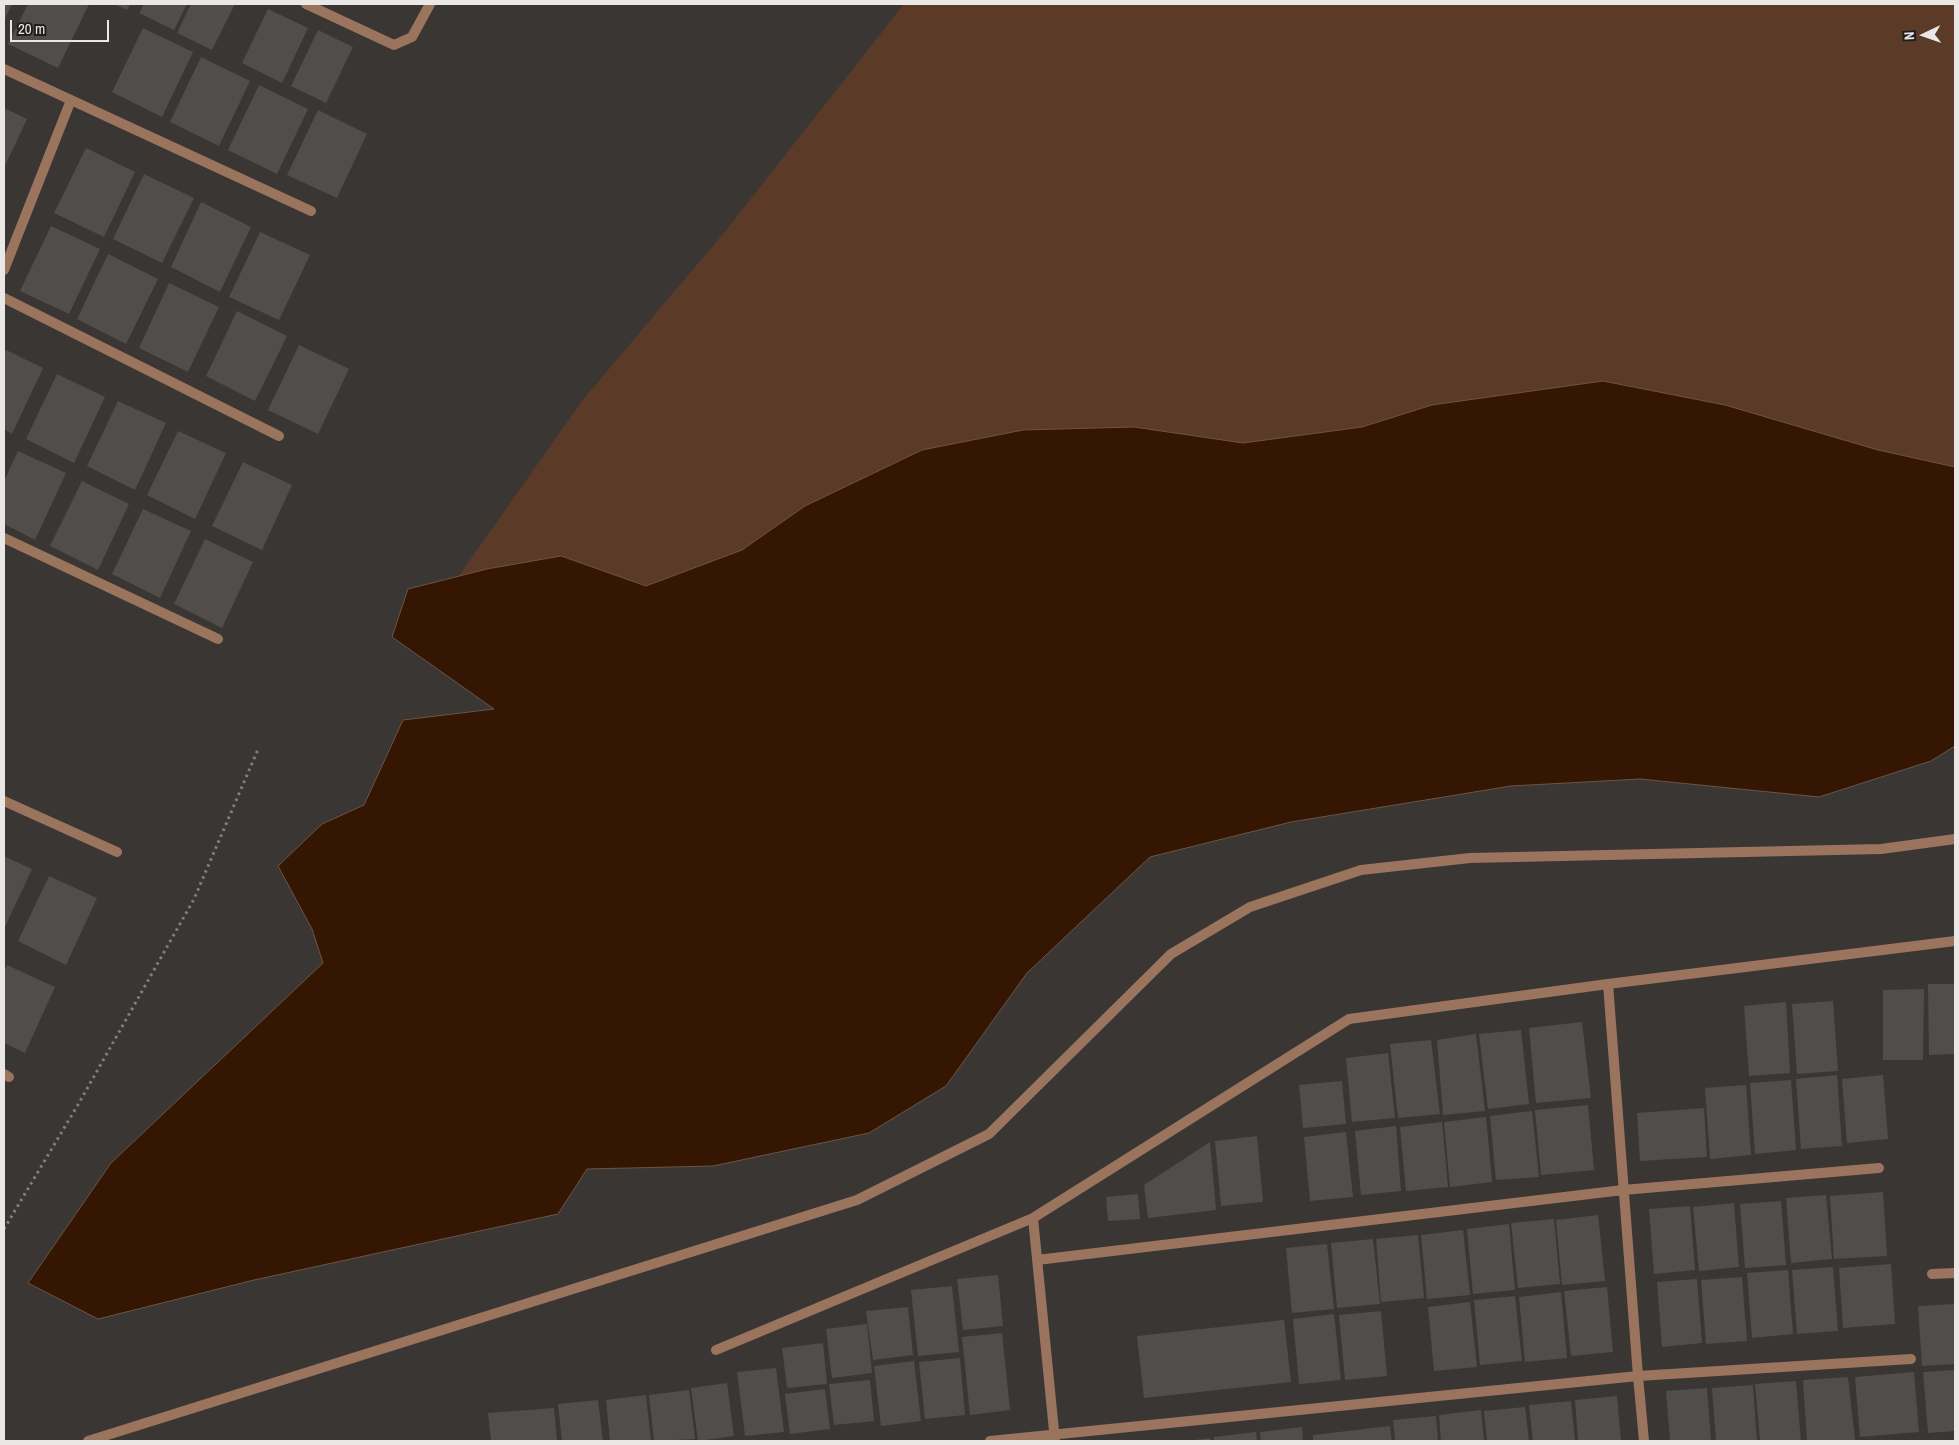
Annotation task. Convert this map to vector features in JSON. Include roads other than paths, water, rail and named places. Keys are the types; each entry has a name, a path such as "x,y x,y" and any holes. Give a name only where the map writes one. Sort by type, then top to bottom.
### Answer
{"street":[{"path":"306,4 394,45 412,36 430,4"},
{"path":"4,69 312,211"},
{"path":"4,270 71,100"},
{"path":"4,298 279,436"},
{"path":"4,538 218,639"},
{"path":"4,801 116,852"},
{"path":"88,1441 857,1200 989,1134 1171,954 1250,907 1361,870 1470,858 1881,849 1955,839"},
{"path":"716,1350 1033,1218 1349,1019 1608,984 1955,941"},
{"path":"1608,984 1644,1441"},
{"path":"1036,1260 1623,1190 1879,1168"},
{"path":"1033,1218 1054,1439"},
{"path":"1932,1274 1955,1273"},
{"path":"990,1441 1054,1439 1638,1376 1910,1359"}]}
